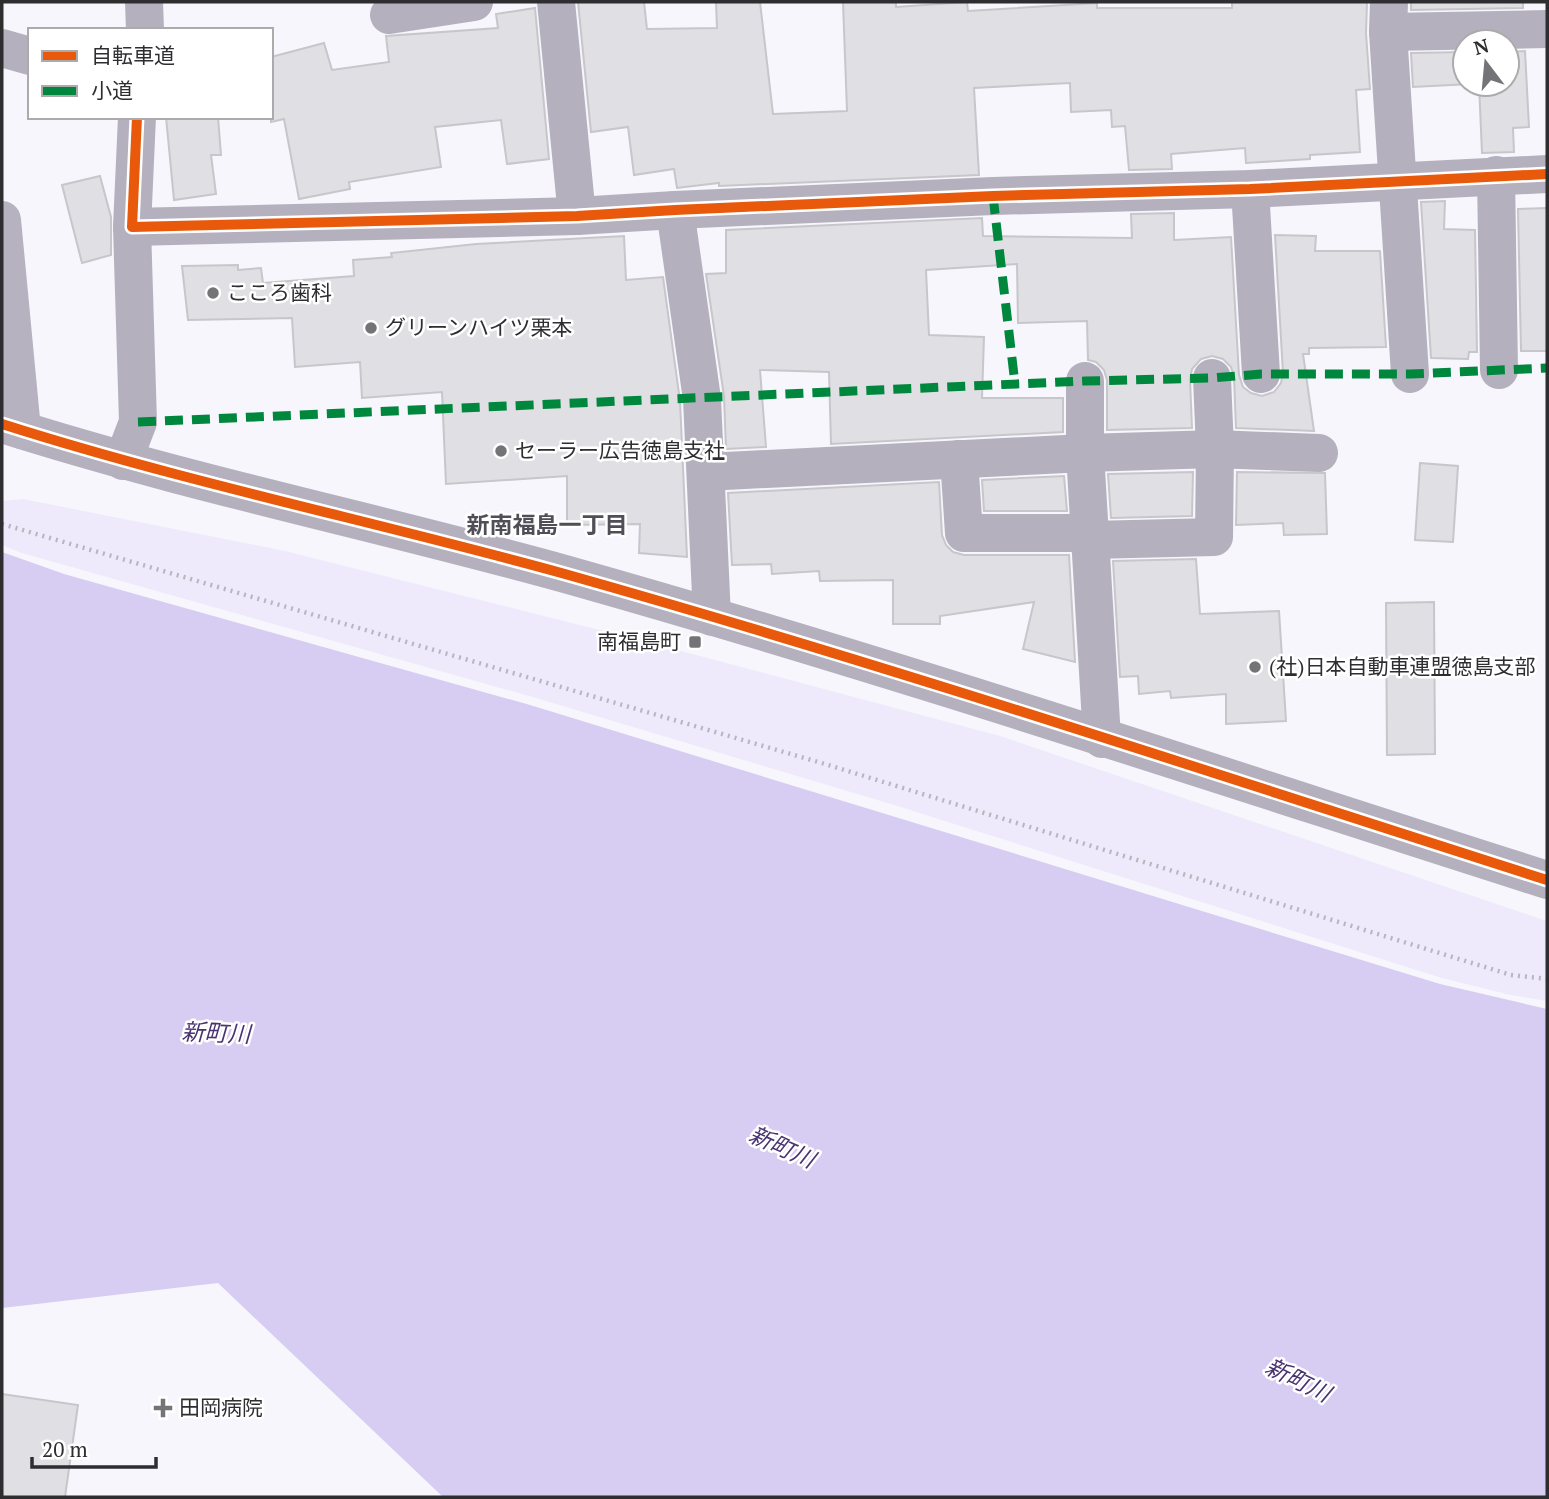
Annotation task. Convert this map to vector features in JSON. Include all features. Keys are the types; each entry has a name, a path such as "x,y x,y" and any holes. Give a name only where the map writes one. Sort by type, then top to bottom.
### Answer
{"main road":[{"path":"2,220 12,427"}],"street":[{"path":"144,2 145,28"},
{"path":"390,15 474,2"},
{"path":"556,2 577,216"},
{"path":"1410,374 1388,17 1547,29"},
{"path":"2,48 28,55"},
{"path":"123,461 138,422 132,227 137,119"},
{"path":"132,227 577,216 1007,195 1250,189 1547,174"},
{"path":"1496,175 1499,370"},
{"path":"1250,189 1261,374"},
{"path":"675,210 702,398 712,617"},
{"path":"959,459 964,533 1214,537 1215,449 1212,378"},
{"path":"1085,381 1085,453 1102,739"},
{"path":"12,427 123,461 561,573 712,617 1547,880"},
{"path":"706,472 1085,453 1215,449 1319,453"}],"path":[{"path":"2,524 825,764 1511,975 1547,979"}],"shaded area":[{"path":"23,499 285,551 651,643 1000,736 1547,921 1547,1001 1442,978 891,804 536,698 22,553 2,545 2,501"}],"water":[{"name":"新町川","path":"2,552 64,574 530,705 1440,984 1547,1009 1547,1497 443,1497 218,1283 2,1308"}],"building":[{"path":"578,2 644,2 647,29 717,28 716,2 760,2 773,114 847,111 843,2 896,2 896,7 967,2 968,11 1097,3 1097,8 1232,8 1232,2 1367,2 1370,89 1356,90 1360,152 1310,155 1310,159 1246,163 1245,148 1171,154 1172,169 1129,170 1125,126 1112,127 1111,110 1071,112 1070,83 974,88 979,175 719,186 719,183 677,188 674,169 634,175 628,127 591,132"},
{"path":"1411,2 1523,2 1523,8 1411,10"},
{"path":"535,8 549,159 507,164 501,120 435,127 441,167 349,182 350,189 299,199 284,119 271,122 273,56 324,43 332,70 389,62 386,36 498,28 496,14"},
{"path":"1521,51 1525,51 1529,127 1513,128 1514,152 1482,153 1480,98 1521,98"},
{"path":"1451,52 1451,85 1413,87 1411,53"},
{"path":"166,119 218,119 221,155 211,155 216,194 174,200"},
{"path":"100,176 111,217 111,255 82,263 62,185"},
{"path":"1445,201 1444,229 1475,230 1477,352 1469,352 1468,359 1431,358 1421,202"},
{"path":"1547,208 1547,351 1521,351 1518,209"},
{"path":"1174,213 1174,240 1231,237 1239,375 1243,387 1262,396 1274,392 1281,383 1283,373 1275,235 1316,236 1315,251 1380,251 1386,347 1309,348 1309,354 1303,354 1314,431 1236,428 1234,377 1231,367 1223,359 1212,356 1201,359 1192,369 1192,428 1107,430 1107,380 1104,370 1096,362 1088,360 1087,321 1018,323 1017,264 926,270 929,335 984,337 982,398 1063,398 1063,432 831,444 829,372 760,370 766,447 726,449 724,396 706,274 726,273 726,230 982,218 983,236 1132,238 1131,214"},
{"path":"624,236 626,280 663,277 680,401 687,557 639,553 640,524 567,525 567,476 446,484 442,392 362,398 360,362 295,367 292,318 188,320 182,266 238,265 238,270 261,268 263,283 354,276 353,260 392,257 391,253 476,244"},
{"path":"1420,463 1458,466 1453,542 1415,540"},
{"path":"1193,472 1192,516 1111,518 1108,474"},
{"path":"1237,472 1325,473 1327,534 1284,535 1283,523 1236,525"},
{"path":"1064,476 1067,511 984,511 982,480"},
{"path":"939,482 942,535 953,552 964,555 1069,555 1075,662 1023,649 1034,602 940,616 940,624 893,624 893,580 820,581 819,571 772,574 771,564 732,565 728,493"},
{"path":"1196,559 1200,614 1279,611 1286,721 1226,724 1226,694 1171,698 1170,691 1139,694 1138,676 1120,677 1113,561"},
{"path":"1434,602 1435,754 1387,755 1386,603"},
{"path":"2,1394 78,1405 65,1497 2,1497"}],"marked path":[{"path":"993,196 1015,384"},
{"path":"138,422 1261,374 1410,374 1547,368"}],"cycle path":[{"path":"137,119 132,227 577,216 993,196 1250,189 1547,174"},
{"path":"2,424 212,484 565,574 812,646 1547,880"}],"place":[{"name":"こころ歯科","path":"213,293"},
{"name":"グリーンハイツ栗本","path":"371,328"},
{"name":"セーラー広告徳島支社","path":"501,451"},
{"name":"南福島町","path":"695,642"},
{"name":"(社)日本自動車連盟徳島支部","path":"1255,667"},
{"name":"田岡病院","path":"163,1408"}],"district":[{"name":"新南福島一丁目","path":"547,525"}]}
